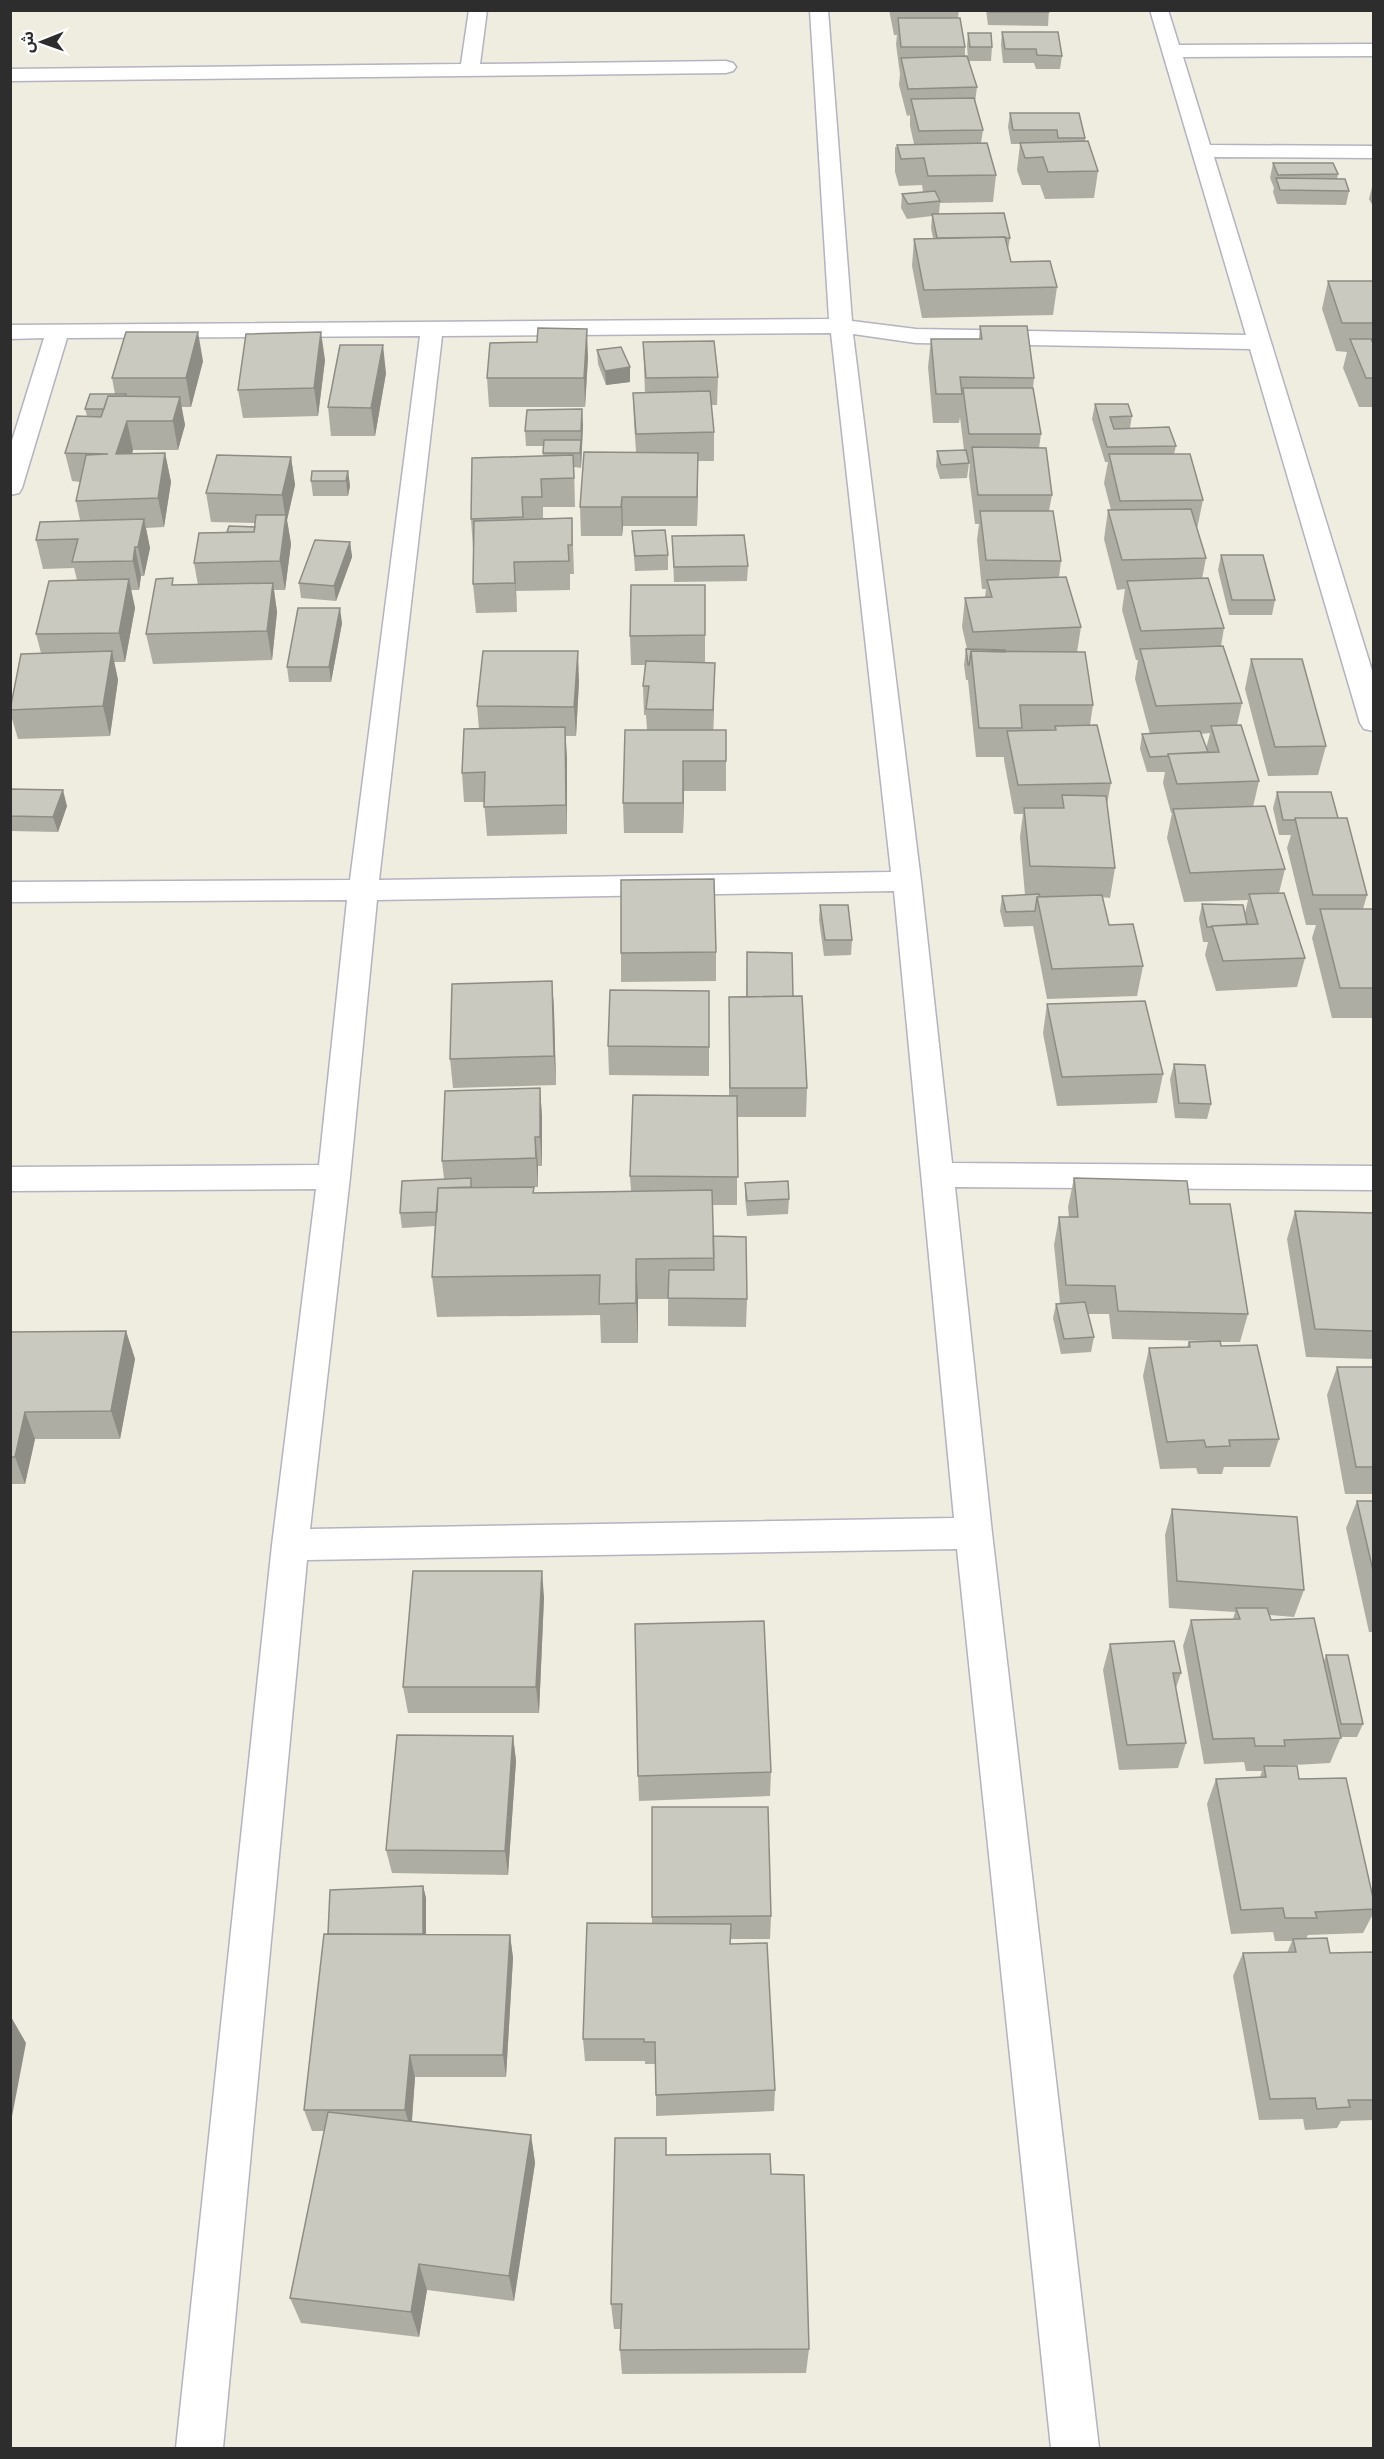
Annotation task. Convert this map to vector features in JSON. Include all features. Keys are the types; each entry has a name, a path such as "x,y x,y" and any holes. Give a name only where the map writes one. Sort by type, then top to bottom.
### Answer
{"street":[{"path":"470,70 478,10"},
{"path":"819,10 841,326 907,881 974,1533 1075,2448"},
{"path":"1159,10 1374,723"},
{"path":"1171,51 1374,50"},
{"path":"10,75 726,67"},
{"path":"1201,151 1374,152"},
{"path":"10,332 841,326 916,336 1258,342"},
{"path":"199,2448 290,1545 334,1177 363,890 432,328"},
{"path":"10,488 58,331"},
{"path":"10,892 363,890 907,881"},
{"path":"938,1175 1374,1178"},
{"path":"10,1179 334,1177"},
{"path":"290,1545 974,1533"}],"building":[{"path":"989,10 1049,10 1049,12 990,12"},
{"path":"898,18 960,18 965,47 901,47"},
{"path":"1002,32 1058,32 1062,56 1037,55 1036,49 1005,49"},
{"path":"968,33 991,33 992,47 970,47"},
{"path":"967,56 977,87 908,89 901,58"},
{"path":"974,98 983,130 919,131 911,99"},
{"path":"1010,113 1079,113 1085,138 1058,138 1057,130 1013,130"},
{"path":"1088,141 1098,171 1048,172 1043,157 1025,158 1020,143"},
{"path":"987,143 996,175 928,176 924,158 901,159 897,145"},
{"path":"1273,163 1333,163 1338,174 1278,175"},
{"path":"1276,178 1345,179 1349,191 1280,190"},
{"path":"935,191 940,201 908,204 902,194"},
{"path":"1004,213 1010,238 937,238 932,214"},
{"path":"1005,237 1011,262 1050,261 1057,287 924,290 914,239"},
{"path":"1328,281 1374,281 1374,323 1342,323"},
{"path":"980,326 1027,326 1034,378 960,377 962,394 936,394 931,339 982,339"},
{"path":"538,328 587,329 584,378 487,378 490,343 537,342"},
{"path":"126,332 198,332 186,378 112,378"},
{"path":"321,332 314,388 238,390 246,334"},
{"path":"1350,339 1371,339 1374,345 1374,378 1366,378"},
{"path":"714,341 718,377 646,378 643,342"},
{"path":"340,345 383,345 371,408 328,407"},
{"path":"621,347 630,367 605,371 597,350"},
{"path":"963,388 1033,388 1041,434 969,434"},
{"path":"710,391 714,432 636,434 633,393"},
{"path":"90,394 126,394 125,396 108,396 104,409 85,409"},
{"path":"108,396 180,397 173,421 127,421 116,454 165,453 158,498 76,501 86,455 108,454 65,453 77,416 101,417"},
{"path":"1095,404 1128,404 1132,416 1110,417 1114,429 1169,427 1176,446 1107,447"},
{"path":"582,409 581,431 525,431 527,410"},
{"path":"544,440 581,440 580,453 543,453"},
{"path":"972,447 1046,448 1052,495 978,495"},
{"path":"966,450 969,463 941,465 937,451"},
{"path":"584,452 698,453 697,497 622,497 621,507 580,507"},
{"path":"1109,454 1190,454 1203,500 1120,501"},
{"path":"217,455 291,457 282,495 206,493"},
{"path":"573,455 574,478 541,479 542,497 522,497 523,517 471,519 472,458"},
{"path":"312,471 348,471 346,481 311,481"},
{"path":"1191,509 1206,558 1122,560 1108,510"},
{"path":"980,511 1053,511 1061,561 986,560"},
{"path":"256,515 286,515 280,561 194,563 199,533 254,532"},
{"path":"572,518 572,545 568,545 569,561 514,562 515,583 473,584 474,521"},
{"path":"144,519 133,561 72,562 78,539 36,540 40,522"},
{"path":"229,526 255,527 254,532 227,532"},
{"path":"665,530 668,555 635,556 632,531"},
{"path":"744,535 748,566 674,567 672,536"},
{"path":"315,540 350,542 334,586 299,583"},
{"path":"1221,555 1263,555 1275,600 1232,600"},
{"path":"1066,577 1081,627 973,632 965,598 992,597 987,580"},
{"path":"173,578 172,585 273,583 267,631 146,634 156,579"},
{"path":"1208,578 1224,628 1141,631 1127,581"},
{"path":"129,579 119,633 36,634 49,581"},
{"path":"631,585 705,585 705,635 630,636"},
{"path":"298,608 340,608 329,667 287,667"},
{"path":"1223,646 1242,703 1156,706 1140,649"},
{"path":"966,649 1005,650 1005,652 971,651 968,665"},
{"path":"112,651 103,706 10,710 21,654"},
{"path":"483,651 578,651 574,707 477,706"},
{"path":"971,651 1085,652 1093,705 1020,705 1022,728 979,728"},
{"path":"1251,659 1302,659 1326,746 1275,747"},
{"path":"646,661 715,663 713,710 646,709 649,686 643,686"},
{"path":"1097,725 1111,783 1018,785 1007,731 1056,730 1055,726"},
{"path":"1241,725 1259,781 1177,784 1168,754 1219,752 1211,726"},
{"path":"565,727 566,805 484,807 485,772 462,773 464,729"},
{"path":"625,730 726,730 726,761 683,761 683,803 623,803"},
{"path":"1200,731 1208,752 1150,757 1142,734"},
{"path":"10,789 63,790 53,817 10,816"},
{"path":"1277,792 1331,792 1338,818 1283,820"},
{"path":"1062,795 1106,796 1115,868 1030,866 1024,808 1064,808"},
{"path":"1265,806 1285,869 1190,873 1173,809"},
{"path":"1295,818 1347,818 1367,895 1313,895"},
{"path":"714,879 716,952 621,953 621,880"},
{"path":"1284,893 1305,958 1223,961 1212,926 1258,924 1249,894"},
{"path":"1039,894 1035,911 1006,912 1002,896"},
{"path":"1102,895 1109,925 1133,924 1143,966 1052,969 1037,897"},
{"path":"1202,904 1243,905 1247,924 1207,927"},
{"path":"820,905 848,905 852,940 825,940"},
{"path":"1320,909 1373,909 1374,988 1340,988"},
{"path":"747,952 792,953 793,996 747,997"},
{"path":"552,981 554,1056 450,1059 452,984"},
{"path":"610,990 709,991 709,1047 608,1046"},
{"path":"802,996 807,1088 730,1088 729,997"},
{"path":"1145,1001 1163,1074 1062,1077 1047,1004"},
{"path":"1174,1064 1205,1065 1211,1104 1179,1103"},
{"path":"540,1088 540,1137 535,1137 536,1158 442,1161 445,1091"},
{"path":"633,1095 737,1096 738,1177 630,1176"},
{"path":"471,1178 471,1187 438,1188 437,1212 400,1213 402,1181"},
{"path":"1074,1178 1187,1181 1190,1204 1230,1204 1248,1314 1118,1311 1115,1286 1066,1285 1059,1217 1078,1217"},
{"path":"788,1181 789,1199 747,1201 745,1183"},
{"path":"534,1187 533,1193 712,1190 714,1258 636,1259 636,1303 599,1304 600,1275 432,1277 438,1188"},
{"path":"1295,1211 1374,1213 1374,1331 1315,1329"},
{"path":"713,1236 746,1237 747,1299 668,1298 669,1270 714,1270"},
{"path":"1085,1302 1094,1337 1064,1339 1056,1304"},
{"path":"126,1331 111,1411 25,1412 15,1457 10,1457 10,1332"},
{"path":"1220,1341 1221,1346 1257,1345 1279,1439 1229,1440 1230,1446 1206,1447 1204,1440 1167,1442 1149,1348 1190,1347 1189,1342"},
{"path":"1337,1367 1374,1367 1374,1467 1356,1467"},
{"path":"1357,1501 1374,1501 1374,1575"},
{"path":"1172,1509 1297,1517 1304,1590 1177,1581"},
{"path":"413,1571 542,1571 536,1687 403,1687"},
{"path":"1236,1608 1267,1608 1271,1620 1314,1618 1341,1738 1284,1740 1285,1746 1255,1746 1254,1738 1213,1739 1191,1620 1240,1619"},
{"path":"764,1621 771,1772 638,1776 635,1624"},
{"path":"1174,1641 1181,1673 1173,1673 1186,1743 1127,1745 1110,1644"},
{"path":"1326,1655 1348,1655 1363,1724 1341,1724"},
{"path":"397,1735 513,1736 505,1851 386,1850"},
{"path":"1264,1766 1297,1766 1299,1779 1346,1778 1374,1909 1315,1912 1317,1918 1285,1918 1283,1908 1241,1910 1216,1779 1266,1777"},
{"path":"652,1807 768,1807 771,1916 652,1917"},
{"path":"423,1886 423,1934 328,1934 330,1890"},
{"path":"587,1923 731,1924 730,1944 767,1943 775,2090 656,2095 655,2042 644,2042 644,2039 583,2039"},
{"path":"324,1934 510,1935 503,2055 410,2055 405,2110 304,2110"},
{"path":"1327,1938 1330,1953 1374,1952 1374,2100 1348,2100 1350,2107 1317,2109 1315,2098 1270,2099 1243,1953 1296,1952 1293,1939"},
{"path":"328,2112 531,2135 509,2276 419,2264 411,2312 290,2298"},
{"path":"615,2138 666,2138 666,2155 770,2154 771,2174 804,2175 809,2349 620,2350 622,2304 611,2304"}]}
